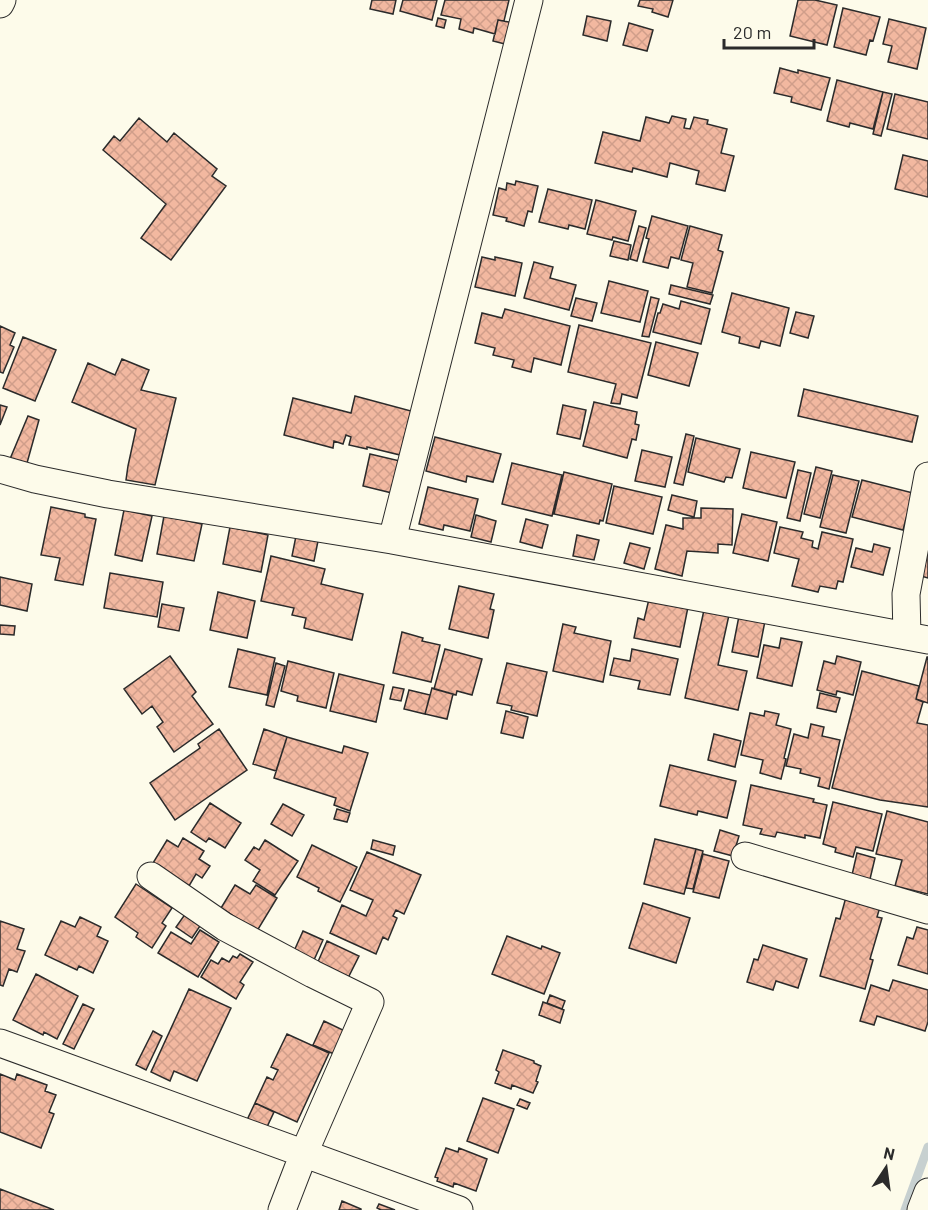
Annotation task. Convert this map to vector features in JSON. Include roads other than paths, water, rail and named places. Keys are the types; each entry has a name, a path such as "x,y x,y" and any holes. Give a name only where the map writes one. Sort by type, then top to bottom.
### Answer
{"street":[{"path":"392,540 529,0"},
{"path":"0,470 108,494 392,540 917,638 906,594 928,477"},
{"path":"745,856 928,910"},
{"path":"151,876 225,927 369,1002 282,1210"},
{"path":"0,1043 459,1210"},
{"path":"921,1210 928,1192"}],"waterway":[{"path":"905,1210 928,1147"}]}
